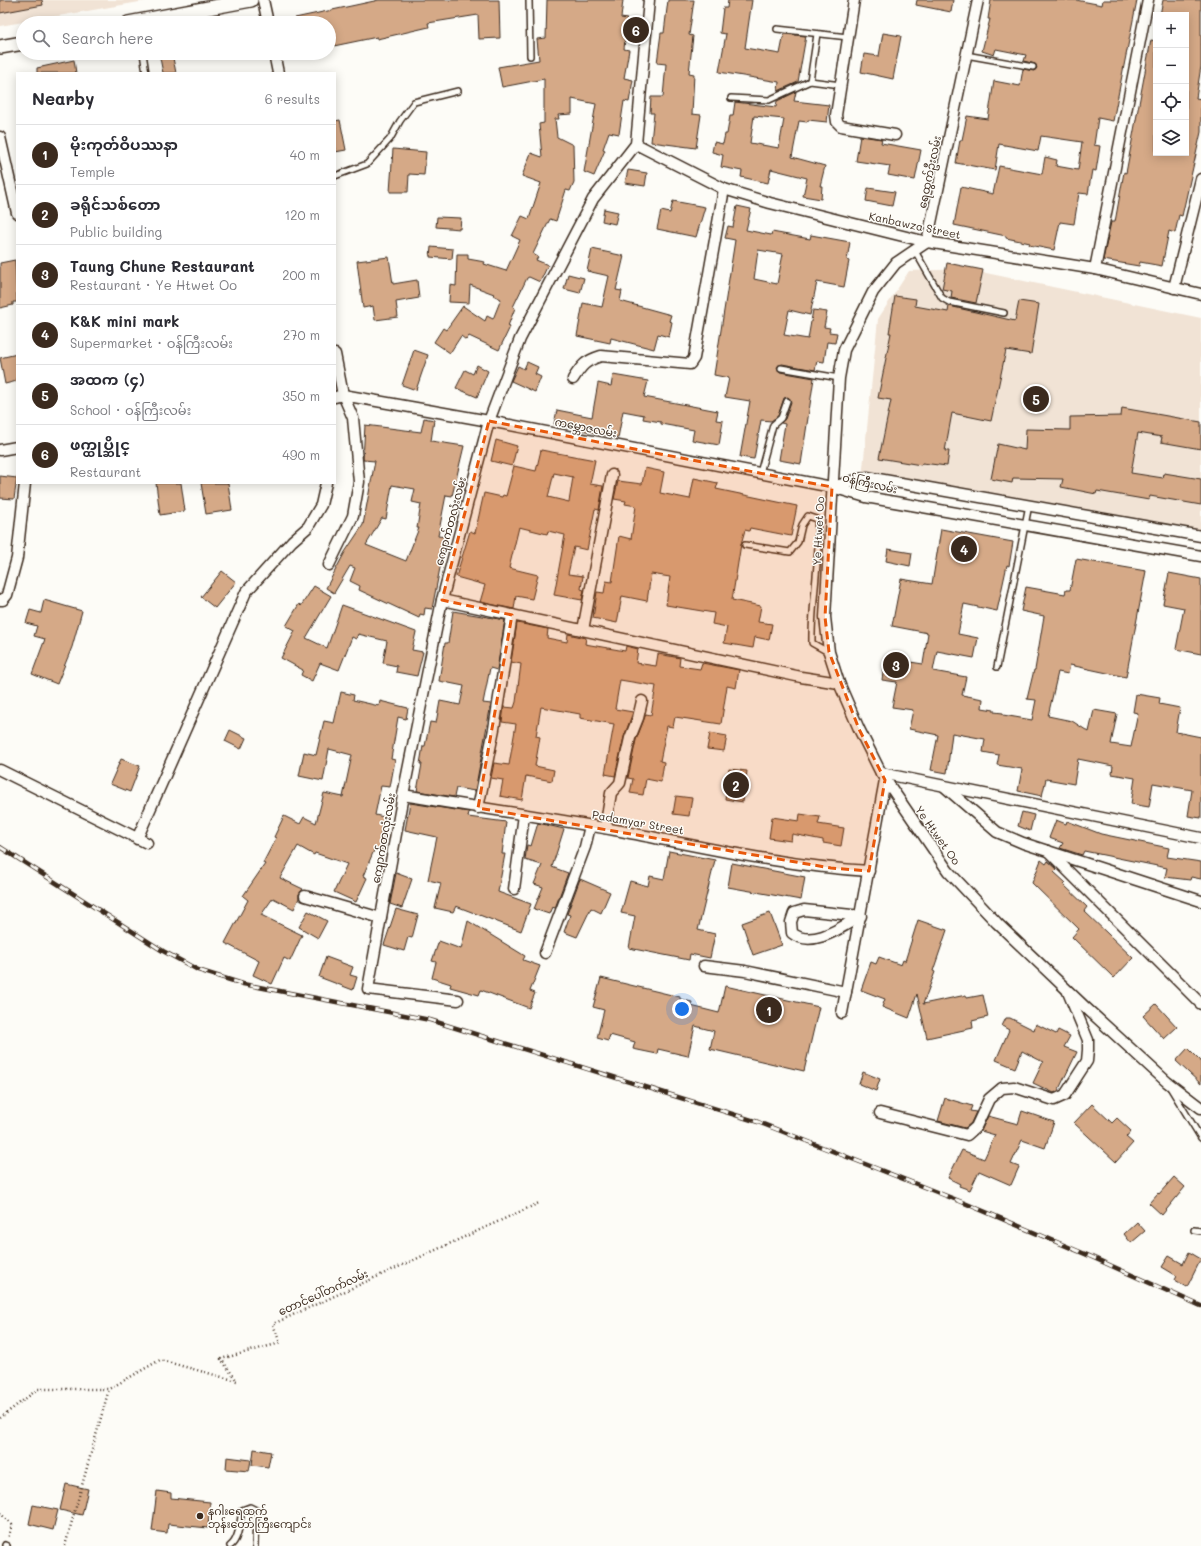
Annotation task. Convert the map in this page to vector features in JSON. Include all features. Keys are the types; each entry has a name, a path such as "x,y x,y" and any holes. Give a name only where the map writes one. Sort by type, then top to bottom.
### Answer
{"street":[{"path":"166,16 251,0"},
{"path":"263,0 266,16"},
{"path":"636,144 649,0"},
{"path":"854,0 836,115 837,122 841,126 895,135"},
{"name":"ရေထွက်ဦးလမ်း","path":"927,242 978,0"},
{"path":"1095,269 1148,0"},
{"path":"0,47 16,44"},
{"path":"275,60 278,72"},
{"path":"0,137 16,209"},
{"name":"Kanbawza Street","path":"636,144 724,189 770,203 927,242 1095,269 1201,294"},
{"name":"ကျောက်တလုံးလမ်း","path":"458,1000 368,989 403,796 442,600 489,420 520,338 593,199 636,144"},
{"path":"1174,288 1201,178"},
{"path":"573,379 582,364 601,356 690,364 694,358 724,189"},
{"path":"832,487 839,378 844,350 873,292 896,263 927,242"},
{"path":"329,565 353,516 359,482 353,418 339,396 336,364"},
{"name":"ကမ္ဘောဇလမ်း","path":"339,396 489,420 832,487"},
{"path":"0,450 16,447"},
{"path":"583,630 612,475"},
{"name":"ဝန်ကြီးလမ်း","path":"832,487 867,477 1201,536"},
{"path":"0,600 3,600 7,595 17,558 25,484"},
{"path":"137,839 246,592 292,541 308,526 321,505 326,484"},
{"name":"ဝန်ကြီးလမ်း","path":"832,487 866,497 1201,556"},
{"name":"Ye Htwet Oo","path":"832,487 825,617 829,652 839,683 859,729 883,777 948,871 997,923 1167,1082 1201,1108"},
{"path":"442,600 801,677 839,683"},
{"path":"478,808 494,729 512,615"},
{"path":"605,828 611,794 620,783 630,738 638,718 642,701"},
{"path":"0,770 147,843"},
{"path":"842,1013 869,871 883,777 943,786 1201,838"},
{"path":"943,786 997,832 1201,901"},
{"name":"Padamyar Street","path":"403,796 605,828 823,867 869,871"},
{"path":"514,889 524,815"},
{"path":"545,953 585,847 590,826"},
{"path":"1047,850 1201,1004"},
{"path":"305,896 381,918"},
{"path":"804,910 860,916 846,924 806,940 798,938 792,933 791,922 794,913 804,910"},
{"path":"704,966 745,971 846,992"},
{"path":"880,1113 967,1135 976,1126 989,1099 1002,1088 1014,1087 1054,1100 1065,1095 1087,1061 1088,1050 1088,1040 1066,989"}],"lane":[{"path":"529,0 530,56"},
{"path":"777,29 848,37"},
{"path":"810,81 817,34"},
{"path":"966,55 1033,68"},
{"path":"143,60 146,72"},
{"path":"731,98 769,100 810,81 841,85"},
{"path":"336,176 367,164 390,139 400,121 414,102 458,91"},
{"path":"915,251 942,298 949,302 1004,313"},
{"path":"781,368 839,378"},
{"path":"760,473 773,425 781,418 786,401"},
{"path":"997,667 1029,505"},
{"path":"744,545 790,552 798,542 802,525 808,516 817,519 818,535 811,625 812,643 829,652"},
{"path":"1167,1082 1201,1138"},
{"path":"1194,1230 1201,1231"},
{"path":"230,1546 239,1528 242,1510 250,1507 256,1510 255,1546"}],"path":[{"name":"တောင်ပေါ်တက်လမ်း","path":"109,1389 160,1360 237,1381 221,1358 280,1343 273,1324 539,1203"},
{"path":"0,1418 38,1388 109,1389 65,1546"},
{"path":"0,1513 12,1525 6,1546"}],"highlighted area":[{"path":"489,421 832,487 825,617 829,652 859,729 885,780 869,871 831,868 478,808 512,615 442,600"}],"shaded area":[{"path":"0,0 151,0 58,16 16,16 16,23 0,26"},
{"path":"967,269 1201,318 1201,532 862,478 878,319 909,271"}],"building":[{"path":"0,0 42,0 43,5 0,13"},
{"path":"379,0 499,0 500,38 479,39 478,15 428,23 429,27 377,39 377,37 336,46 336,16 304,16"},
{"path":"547,0 623,0 621,18 627,19 624,49 629,50 624,78 633,80 629,102 624,101 619,134 609,132 603,149 605,150 594,176 584,172 596,104 572,99 572,114 558,115 559,119 555,119 557,137 573,145 574,182 570,191 566,190 556,221 550,219 533,254 538,257 536,260 548,265 540,282 529,277 527,278 513,307 515,308 508,326 510,327 499,350 469,336 466,340 461,336 450,353 434,342 443,328 446,330 463,306 485,321 487,316 493,319 501,299 493,295 494,294 470,285 469,303 449,302 450,285 456,286 457,254 468,254 468,259 485,262 484,264 506,271 520,240 512,236 522,216 529,219 541,183 522,176 531,153 542,157 539,124 544,123 544,79 502,87 498,67 539,60 537,39 546,38"},
{"path":"668,0 694,0 689,35 693,36 689,73 694,74 692,114 701,115 696,148 651,142 654,113 650,113 651,97 663,97 666,64 657,63 661,33 664,33"},
{"path":"728,0 752,0 745,48 780,54 784,34 806,36 798,82 778,91 779,82 719,72 726,34 720,33 723,8 727,8"},
{"path":"917,0 953,0 951,12 916,5"},
{"path":"991,0 1076,0 1102,5 1103,0 1137,0 1113,121 1098,118 1094,145 1100,146 1096,171 1092,170 1088,194 1079,193 1074,224 1060,222 1054,250 1029,245 1030,243 1006,238 1006,236 954,225 961,187 993,194 999,166 1042,174 1045,157 1057,160 1056,166 1078,170 1082,142 1041,136 1038,151 999,144 995,170 956,163 960,140 962,140 967,116 988,119 994,81 1020,86 1023,69 1034,71 1037,68 1035,64 1024,61 1026,55 996,49 994,55 982,51 990,19 988,19"},
{"path":"1163,0 1201,0 1201,66 1196,98 1201,99 1201,132 1182,216 1179,215 1175,233 1169,231 1162,266 1140,262 1139,266 1103,260 1111,222 1115,222 1124,172 1126,173 1151,40 1153,40 1153,156 1189,156 1189,12 1161,12"},
{"path":"883,33 901,36 893,79 861,72 864,54 879,56"},
{"path":"74,60 76,72 37,72 37,68"},
{"path":"160,60 173,60 176,72 163,72"},
{"path":"796,92 794,101 829,105 827,122 808,120 807,122 799,121 792,157 825,166 820,186 822,186 821,199 803,196 807,178 771,169 768,183 741,177 742,171 721,167 723,155 712,152 714,142 723,144 725,134 727,134 730,116 733,116 735,102 776,107 777,101","holes":["754,116 784,119 779,148 750,143"]},
{"path":"340,120 346,150 336,152 336,121"},
{"path":"860,136 882,139 881,143 921,150 915,180 888,175 890,166 856,161"},
{"path":"393,149 426,152 424,175 409,174 408,192 390,192"},
{"path":"628,170 647,173 645,186 625,183"},
{"path":"868,188 895,192 892,206 866,201"},
{"path":"673,201 705,207 696,237 657,229 661,211 670,213"},
{"path":"737,206 751,209 746,230 771,235 772,232 810,239 811,235 850,242 847,260 849,261 844,287 817,282 810,315 789,310 784,335 808,339 813,310 827,312 824,327 830,328 829,332 837,333 835,343 827,342 824,362 817,361 815,370 782,364 777,367 780,372 814,378 801,464 779,460 785,424 781,423 785,419 791,402 788,397 784,398 778,416 771,421 761,420 754,459 740,457 750,401 725,397 729,378 714,375 735,240 725,238 728,226 733,227","holes":["758,250 783,254 777,284 754,279"]},
{"path":"604,209 618,212 615,224 602,221"},
{"path":"437,217 461,218 460,229 436,227"},
{"path":"431,247 453,249 452,259 430,257"},
{"path":"592,249 624,256 616,290 622,291 620,301 671,315 669,321 672,322 669,337 658,334 654,349 611,338 610,343 577,336 583,303 602,307 609,276 587,271"},
{"path":"389,257 393,284 417,280 419,298 396,302 398,317 375,320 373,306 363,308 357,261"},
{"path":"15,260 16,302 13,302 13,305 0,308 0,263"},
{"path":"947,263 983,270 976,303 951,298 952,291 942,289"},
{"path":"568,274 584,278 580,293 564,289"},
{"path":"895,296 916,299 915,306 948,312 949,306 1015,321 1019,301 1039,304 1031,354 1006,350 991,421 952,413 945,451 949,451 947,466 922,463 921,465 879,458 891,400 878,398 891,333 889,333"},
{"path":"414,350 428,355 416,390 402,385"},
{"path":"16,354 16,381 5,384 0,358"},
{"path":"527,362 538,367 535,374 541,377 535,392 511,381 518,366 524,369"},
{"path":"477,365 488,371 477,397 456,388 465,370 473,374"},
{"path":"613,375 648,381 644,397 718,411 716,420 723,421 719,445 692,440 694,430 661,424 661,422 643,419 644,415 623,411 618,438 554,424 557,410 592,417 598,383 611,386"},
{"path":"1122,408 1201,422 1201,449 1161,442 1162,437 1138,433 1131,473 1163,478 1164,473 1201,479 1201,505 1150,496 1149,500 1097,491 1096,494 1061,487 1063,479 1013,478 1012,483 991,479 998,444 1025,450 1026,429 1070,430 1070,417 1121,416"},
{"path":"424,418 434,420 431,441 464,446 452,496 446,495 438,536 446,537 432,609 425,608 424,615 420,614 419,618 359,590 360,586 350,581 355,568 350,566 334,593 326,588 345,552 363,525 375,461 363,460 365,425 421,432","holes":["392,485 415,489 412,502 421,504 417,528 419,528 406,561 366,545 382,518 386,519"]},
{"path":"496,440 517,446 512,466 491,461"},
{"path":"541,450 595,460 590,484 603,486 599,510 595,509 587,550 574,547 568,574 583,576 581,589 584,590 582,600 554,595 565,535 548,531 547,534 519,527 509,568 538,575 532,599 516,596 514,609 480,602 485,585 456,577 470,531 475,533 484,493 502,497 503,495 506,496 514,466 536,471","holes":["554,473 573,477 569,502 548,497"]},
{"path":"645,468 664,472 660,493 690,499 694,478 718,483 716,489 797,506 791,536 750,528 749,531 745,530 741,544 732,600 761,606 758,622 772,624 769,640 755,637 753,648 724,643 727,627 712,624 714,613 666,605 670,577 651,574 647,601 622,596 617,623 593,618 597,592 604,593 606,581 612,582 619,536 631,539 636,506 625,504 626,501 614,499 618,481 642,484"},
{"path":"0,476 16,478 14,499 0,498"},
{"path":"156,484 181,484 185,511 160,515"},
{"path":"201,484 228,484 232,510 206,514"},
{"path":"941,529 1013,542 1009,566 1007,565 997,611 964,604 958,634 978,638 974,658 937,651 933,671 966,677 962,695 983,699 982,708 1003,713 1003,715 1032,720 1036,700 1027,699 1035,670 1044,616 1021,611 1026,587 1065,594 1066,590 1070,590 1076,559 1146,571 1126,677 1070,665 1068,674 1058,672 1048,716 1072,721 1089,732 1094,710 1117,714 1111,744 1131,747 1138,713 1133,712 1136,694 1160,698 1159,704 1180,708 1176,732 1201,737 1201,818 1188,816 1192,790 1153,783 1149,807 1131,804 1135,778 1112,774 1113,766 1078,759 1074,784 1046,779 1042,796 1018,791 1022,769 997,765 999,755 983,752 985,739 952,733 947,773 931,770 938,735 909,729 913,710 892,707 897,682 882,680 885,658 923,664 928,633 892,626 901,579 932,584"},
{"path":"888,549 912,553 910,566 886,561"},
{"path":"222,571 236,582 215,608 201,597"},
{"path":"1169,573 1201,579 1201,654 1176,649 1184,608 1163,604"},
{"path":"314,586 331,596 306,638 327,648 342,605 416,632 412,650 423,652 417,676 396,672 397,666 383,663 387,641 358,634 356,639 352,637 339,670 320,663 312,681 301,675 303,670 281,658 295,631 286,626 299,604 301,606"},
{"path":"44,600 82,611 72,647 57,684 32,674 45,639 34,636 37,626 26,623 30,610 41,613"},
{"path":"453,611 505,620 497,670 490,668 483,703 491,704 475,791 456,788 454,797 417,791 422,764 420,764 423,746 425,746 430,722 436,723 440,701 460,705 464,686 439,681 445,643 448,643"},
{"path":"517,623 548,629 547,638 567,642 568,634 586,638 585,644 625,651 626,646 638,649 636,663 656,666 658,654 680,658 679,666 700,669 702,663 739,670 736,688 727,686 721,724 675,717 673,727 667,726 660,761 664,762 661,782 646,779 643,795 630,793 633,779 628,778 636,740 646,714 651,715 656,686 620,680 615,709 633,712 624,737 615,776 605,774 614,724 580,718 580,714 541,707 536,736 540,737 535,766 554,770 552,781 526,776 522,800 500,796 503,780 491,778 494,763 509,765 516,724 502,722 504,707 514,708 516,702 521,664 511,662"},
{"path":"341,692 354,695 353,700 379,706 380,701 408,708 406,719 398,717 391,759 395,760 390,787 381,786 375,815 384,817 380,837 386,838 384,850 375,848 363,876 367,878 356,902 334,892 347,864 315,853 314,855 298,846 280,878 303,889 299,894 299,898 294,909 273,898 261,915 302,935 290,961 284,958 272,984 253,975 259,961 225,943 248,900 243,896 265,864 263,863 276,838 274,837 284,816 300,824 304,817 316,823 324,793 343,797 352,755 329,749 323,781 299,776 304,752 316,755 324,721 334,723"},
{"path":"230,730 246,738 241,749 225,741"},
{"path":"710,733 727,736 724,751 707,749"},
{"path":"121,759 140,766 130,792 110,784"},
{"path":"729,769 747,771 743,802 725,799"},
{"path":"676,796 692,798 689,816 673,814"},
{"path":"410,803 469,812 468,817 506,822 502,854 505,854 498,892 531,904 521,931 456,906 453,912 435,908 441,883 428,880 437,837 405,830"},
{"path":"1022,812 1034,815 1030,831 1018,826"},
{"path":"800,814 820,817 818,824 844,828 841,846 823,843 823,840 792,834 791,841 769,838 772,817 799,821"},
{"path":"1056,820 1066,824 1067,821 1101,834 1169,848 1167,857 1201,862 1201,879 1191,877 1190,880 1165,877 1167,868 1084,851 1082,855 1060,848 1063,843 1049,838"},
{"path":"538,823 564,829 552,867 568,873 555,908 552,907 549,914 534,909 543,887 534,884 542,865 525,860 527,845 531,846"},
{"path":"669,851 715,860 698,930 715,934 710,958 690,954 689,960 629,948 635,916 621,913 630,881 648,886 650,876 664,879"},
{"path":"1041,860 1046,864 1048,861 1057,869 1054,872 1066,883 1064,885 1087,907 1084,911 1133,958 1114,978 1072,937 1079,929 1032,883"},
{"path":"732,863 805,877 801,900 728,887"},
{"path":"396,873 412,879 402,908 390,904"},
{"path":"580,879 610,892 601,913 591,908 577,937 564,932 570,915 567,914"},
{"path":"396,909 418,915 412,938 408,937 404,951 384,945"},
{"path":"308,911 327,921 318,938 299,927"},
{"path":"770,913 782,945 753,955 742,923"},
{"path":"918,920 947,930 933,971 935,972 923,1004 966,995 967,998 983,995 988,1017 972,1021 973,1028 927,1038 917,994 909,1018 882,1007 885,999 861,990 871,962 876,964 879,957 901,965 903,960 905,961"},
{"path":"468,921 525,956 523,960 540,966 530,991 535,993 529,1008 481,990 479,995 450,987 451,984 432,978 436,962 432,961 439,941 461,949"},
{"path":"326,957 353,967 350,975 357,977 353,990 319,977"},
{"path":"601,978 680,997 680,999 692,1002 691,1006 719,1013 725,986 819,1007 804,1071 710,1049 714,1031 695,1026 688,1056 658,1049 657,1054 633,1049 635,1042 610,1035 608,1041 597,1038 604,1010 593,1007"},
{"path":"1156,1004 1177,1027 1164,1039 1143,1016"},
{"path":"1006,1018 1010,1018 1034,1030 1036,1024 1056,1034 1058,1030 1070,1036 1064,1047 1077,1052 1058,1091 1054,1093 1033,1083 1043,1062 1022,1051 1015,1068 996,1060 1009,1030 1002,1026"},
{"path":"1188,1048 1201,1061 1201,1084 1176,1061"},
{"path":"863,1072 880,1079 876,1091 859,1084"},
{"path":"945,1098 972,1106 970,1111 976,1112 971,1123 965,1128 938,1121"},
{"path":"1092,1104 1112,1123 1117,1118 1131,1131 1126,1137 1133,1143 1116,1162 1074,1123"},
{"path":"1022,1111 1054,1122 1045,1148 1022,1140 1011,1164 1019,1167 1011,1185 979,1171 970,1190 959,1186 960,1184 948,1178 962,1150 984,1159 995,1135 981,1131 988,1116 1018,1124"},
{"path":"1174,1177 1185,1187 1162,1215 1149,1203"},
{"path":"1137,1222 1145,1231 1131,1243 1124,1234"},
{"path":"1189,1252 1201,1259 1187,1287 1175,1280 1177,1276 1162,1267 1169,1256 1183,1264"},
{"path":"254,1449 271,1452 268,1467 252,1465"},
{"path":"227,1457 251,1460 249,1471 226,1469"},
{"path":"66,1484 88,1489 82,1515 60,1510"},
{"path":"157,1491 171,1493 171,1498 210,1502 208,1528 168,1524 167,1533 152,1531"},
{"path":"33,1505 58,1510 53,1530 29,1524"}],"railway":[{"path":"0,847 163,951 198,970 243,984 430,1020 758,1122 962,1202 1085,1254 1201,1306"}],"place":[{"name":"ဖက္ထုပ္ဆိုင္","path":"636,30"},
{"name":"အထက (၄)","path":"1036,399"},
{"name":"K&K mini mark","path":"964,549"},
{"name":"Taung Chune Restaurant","path":"896,665"},
{"name":"ခရိုင်သစ်တော","path":"736,785"},
{"name":"မိုးကုတ်ဝိပဿနာ","path":"769,1010"},
{"name":"နဂါးရေထွက် ဘုန်းတော်ကြီးကျောင်း","path":"200,1516"}]}
